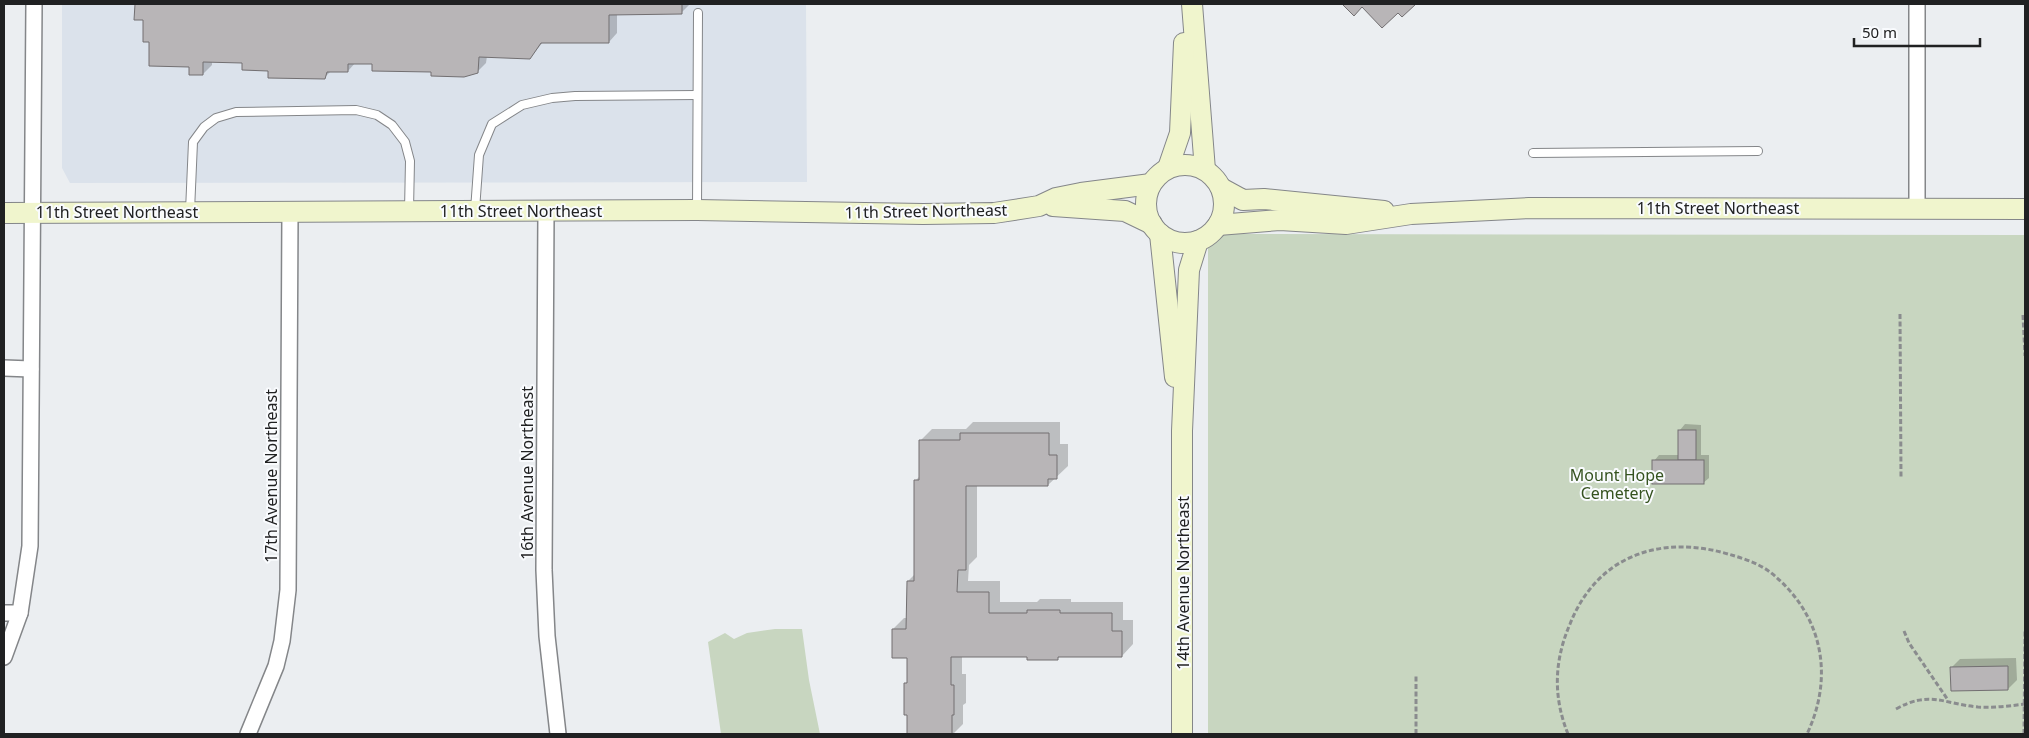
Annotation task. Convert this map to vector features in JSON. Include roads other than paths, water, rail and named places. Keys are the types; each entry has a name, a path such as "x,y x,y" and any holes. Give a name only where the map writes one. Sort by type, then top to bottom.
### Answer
{"street":[{"path":"4,657 20,613 30,546 34,4"},
{"path":"1168,168 1180,133 1184,60 1184,4"},
{"path":"1192,4 1204,170"},
{"path":"1917,4 1917,209"},
{"path":"1180,165 1193,166 1204,170 1214,178 1221,188 1224,200 1223,213 1218,224 1209,234 1198,241 1185,243 1172,241 1156,229 1148,215 1146,204 1151,184 1168,168 1180,165"},
{"name":"11th Street Northeast","path":"1039,206 1056,198 1081,193 1151,184"},
{"name":"11th Street Northeast","path":"1221,188 1243,200 1272,200 1411,214"},
{"name":"11th Street Northeast","path":"4,213 697,210 923,214 994,213 1039,206 1125,211 1156,229"},
{"name":"11th Street Northeast","path":"1218,224 1280,220 1346,224 1411,214 1529,208 2025,208"},
{"name":"17th Avenue Northeast","path":"248,734 276,666 285,623 288,590 290,212"},
{"name":"16th Avenue Northeast","path":"546,212 544,570 547,636 558,734"},
{"name":"14th Avenue Northeast","path":"1156,229 1182,431"},
{"name":"14th Avenue Northeast","path":"1182,734 1182,431 1189,270 1198,241"},
{"path":"4,368 31,369"},
{"path":"4,613 20,613"}],"lane":[{"path":"697,210 698,14"},
{"path":"475,212 479,155 492,124 522,105 552,98 576,96 697,94"},
{"path":"190,211 193,142 204,127 216,118 236,112 356,110 377,115 385,120 392,125 405,142 410,161 408,212"},
{"path":"1534,153 1758,151"}],"park label":[{"name":"Mount Hope Cemetery","path":"1617,484"}]}
